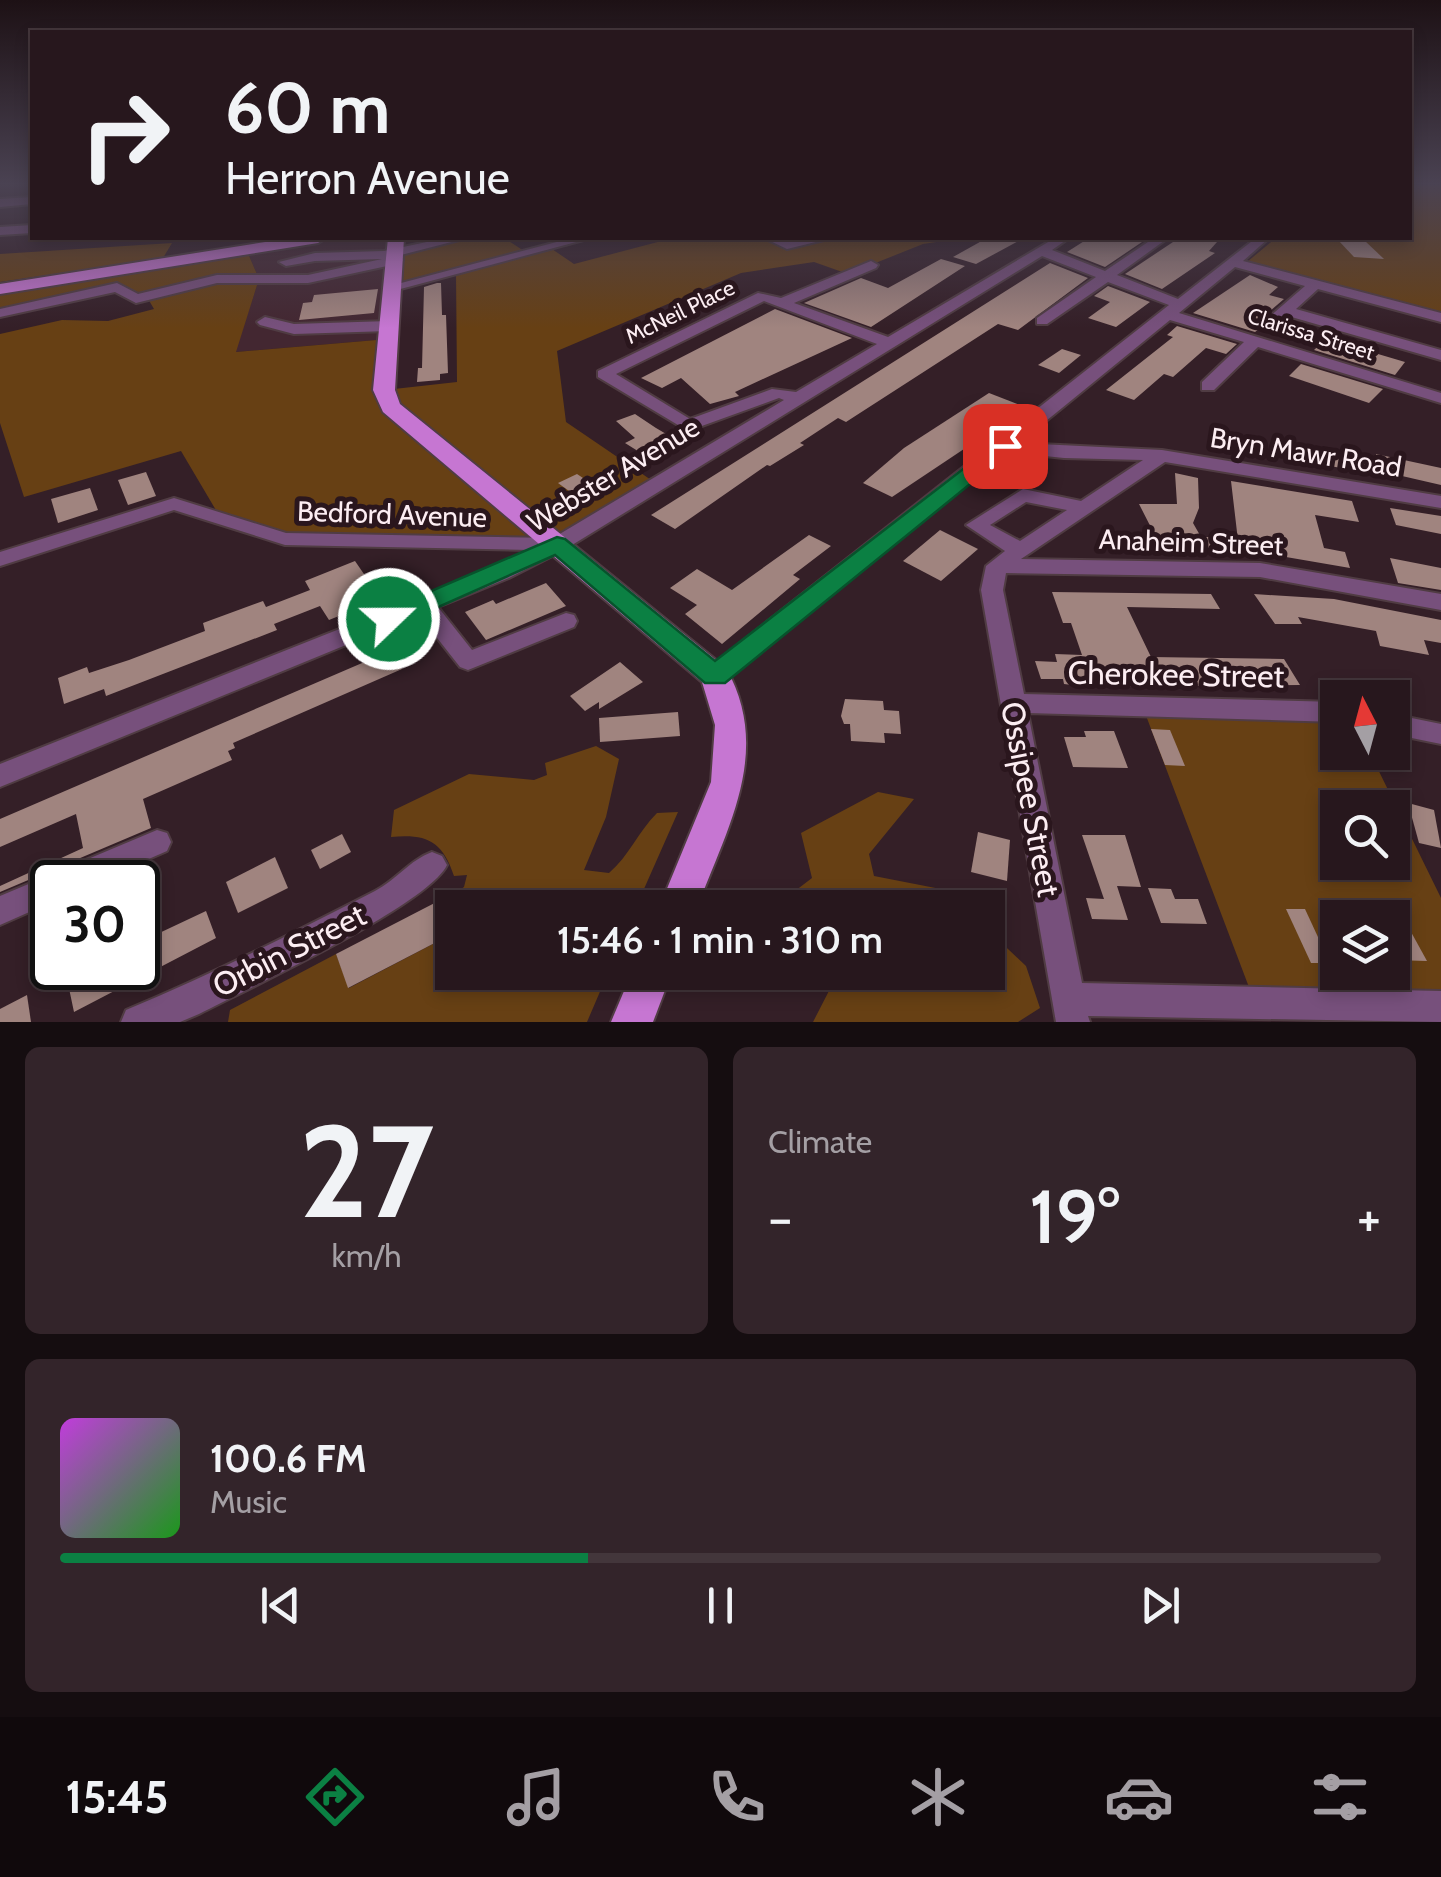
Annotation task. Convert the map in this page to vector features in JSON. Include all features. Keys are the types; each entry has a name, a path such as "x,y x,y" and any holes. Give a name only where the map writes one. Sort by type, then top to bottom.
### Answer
{"main road":[{"path":"0,286 272,240"},
{"path":"0,286 311,241"},
{"path":"395,246 384,390 391,407 715,676 731,725 728,782 685,890"},
{"path":"632,1022 645,990"}],"street":[{"path":"286,262 444,240"},
{"path":"393,287 577,240"},
{"path":"775,240 788,245 815,240"},
{"name":"Webster Avenue","path":"0,776 424,605 557,544 1060,240"},
{"path":"1042,321 1159,240"},
{"path":"715,676 1260,240"},
{"path":"311,241 316,257"},
{"path":"0,314 117,287 136,299 217,279 308,279 395,246"},
{"name":"Clarissa Street","path":"1041,251 1255,341 1441,398"},
{"path":"1232,262 1441,318"},
{"path":"783,302 871,264"},
{"path":"308,279 307,286 312,287 350,283"},
{"path":"1314,284 1279,316 1441,356"},
{"name":"McNeil Place","path":"798,398 778,393 688,426 604,374 763,296 889,343"},
{"path":"265,322 294,329 389,326"},
{"path":"1208,386 1255,341"},
{"name":"Bryn Mawr Road","path":"1005,446 1037,453 1162,456 1441,502"},
{"path":"994,571 1162,456"},
{"path":"1021,550 976,524 1023,495 1085,508"},
{"name":"Bedford Avenue","path":"0,559 174,504 285,538 557,544"},
{"name":"Anaheim Street","path":"994,571 1260,570 1441,602"},
{"name":"Ossipee Street","path":"994,571 1012,703 1071,1011"},
{"path":"424,605 468,661 566,622"},
{"name":"Cherokee Street","path":"1012,703 1320,712"},
{"path":"1410,728 1441,734"},
{"path":"116,860 157,842"},
{"name":"Orbin Street","path":"138,1022 187,1002 392,897 432,865"},
{"path":"0,912 30,898"},
{"path":"1071,1011 1441,1006"}],"shaded area":[{"path":"1412,233 1441,233 1441,313 1247,262 1274,240 1412,240"},
{"path":"307,240 396,240 388,339 235,352 259,279 247,251"},
{"path":"452,240 507,240 527,253 549,247 574,264 665,240 775,240 788,245 815,240 950,240 923,244 848,274 814,262 741,273 557,351 566,422 657,484 557,545 317,541 220,517 181,451 24,497 0,423 0,334 62,320 108,321 154,309 147,297 117,287 0,313 0,289 247,251 259,279 236,352 388,339 385,390 457,382 456,273 393,287 396,253"},
{"path":"172,243 163,258 0,282 0,254"},
{"path":"1142,705 1320,714 1320,770 1378,770 1388,790 1320,790 1320,880 1410,880 1410,835 1441,898 1441,1006 1255,1003"},
{"path":"596,746 619,759 606,817 584,870 609,873 657,813 678,812 644,890 459,890 467,875 454,876 438,847 414,837 391,837 394,810 469,774 534,780 547,775 545,763"},
{"path":"878,792 914,799 869,854 874,876 946,890 796,890 812,878 801,833"},
{"path":"435,943 435,990 601,990 587,1022 228,1022 230,1010 336,954 349,988"},
{"path":"1005,946 1026,966 1040,1008 1018,1022 813,1022 829,990 1005,990"}],"building":[{"path":"983,240 1020,240 976,264 953,257"},
{"path":"1086,240 1142,242 1105,267 1067,252"},
{"path":"1176,240 1217,242 1209,251 1215,253 1162,289 1125,274"},
{"path":"1338,240 1365,241 1384,259 1354,257"},
{"path":"941,259 965,266 871,327 804,303 861,278 888,288"},
{"path":"1050,263 1088,278 1018,330 998,324 846,422 838,418 800,443 804,445 767,465 675,529 651,515"},
{"path":"1250,275 1278,287 1269,295 1284,299 1262,318 1264,325 1255,332 1193,313"},
{"path":"441,283 442,315 446,315 448,373 440,374 440,380 417,382 418,368 422,368 424,287"},
{"path":"1108,286 1150,302 1116,327 1088,318 1110,302 1094,296"},
{"path":"378,289 374,313 299,320 303,303 312,302 314,295"},
{"path":"775,309 852,338 735,392 739,396 710,404 681,378 662,388 641,378"},
{"path":"1177,326 1237,344 1226,354 1206,348 1173,377 1164,374 1134,400 1106,390 1173,337 1167,335"},
{"path":"1326,339 1405,362 1395,375 1314,350"},
{"path":"1062,349 1081,355 1059,373 1038,365"},
{"path":"1301,364 1383,389 1369,403 1289,376"},
{"path":"989,393 1020,405 997,427 892,497 863,483 904,448"},
{"path":"635,414 673,438 641,453 625,443 635,438 616,421"},
{"path":"1296,446 1366,457 1371,473 1300,461"},
{"path":"1376,454 1441,468 1441,485 1376,470"},
{"path":"146,472 156,496 128,505 118,480"},
{"path":"1175,473 1198,478 1199,508 1193,523 1201,537 1214,537 1223,552 1163,551 1139,504 1177,504"},
{"path":"577,474 607,494 587,504 558,483"},
{"path":"1231,481 1352,501 1359,522 1315,515 1324,548 1345,552 1350,568 1239,549"},
{"path":"90,488 98,510 58,523 51,499"},
{"path":"1390,508 1441,516 1441,534 1396,525"},
{"path":"940,530 978,549 941,581 903,561"},
{"path":"809,535 831,546 793,575 800,579 722,644 685,614 697,605 670,588 697,569 732,590"},
{"path":"1390,558 1441,568 1441,590 1398,583"},
{"path":"355,561 366,577 381,571 396,593 329,620 320,606 274,624 277,630 106,696 104,689 64,704 58,678 87,667 89,673 129,660 205,631 203,623 263,601 266,607 310,590 305,581"},
{"path":"546,583 566,606 486,640 465,612 493,600 496,604"},
{"path":"1052,592 1211,594 1220,609 1127,607 1151,657 1284,659 1300,685 1088,687 1064,684 1063,679 1041,679 1035,661 1057,662 1055,654 1082,655 1071,623 1063,623"},
{"path":"1254,594 1334,599 1441,620 1441,643 1424,640 1429,655 1380,646 1376,631 1298,617 1302,624 1275,624"},
{"path":"390,651 402,669 233,743 235,748 228,751 232,760 143,799 151,828 76,860 57,860 83,848 76,814 0,847 0,819"},
{"path":"620,662 643,682 599,709 599,702 585,711 570,696"},
{"path":"845,699 883,701 884,710 899,711 901,734 884,733 885,743 851,741 850,724 844,724 841,716"},
{"path":"678,712 680,736 600,742 599,718"},
{"path":"1151,729 1170,730 1185,766 1165,765"},
{"path":"1084,731 1114,731 1128,768 1073,767 1064,737 1086,737"},
{"path":"1410,804 1434,810 1441,848 1419,843"},
{"path":"978,832 1010,840 1007,881 971,872"},
{"path":"342,834 351,852 320,869 311,850"},
{"path":"1082,835 1125,835 1141,887 1117,886 1128,920 1092,919 1086,898 1104,899"},
{"path":"275,857 288,888 238,913 226,882"},
{"path":"30,872 30,879 0,892 0,886"},
{"path":"1148,888 1171,889 1175,899 1198,899 1207,924 1161,923"},
{"path":"435,903 435,943 348,988 336,954"},
{"path":"1286,909 1305,909 1320,941 1320,963 1311,963"},
{"path":"206,911 216,938 160,967 160,933"},
{"path":"1410,930 1427,961 1410,961"},
{"path":"69,990 116,990 74,1012"},
{"path":"27,995 31,1022 0,1022 0,1009"}],"route":[{"path":"389,619 502,573 557,544 715,676 1005,446"}]}
